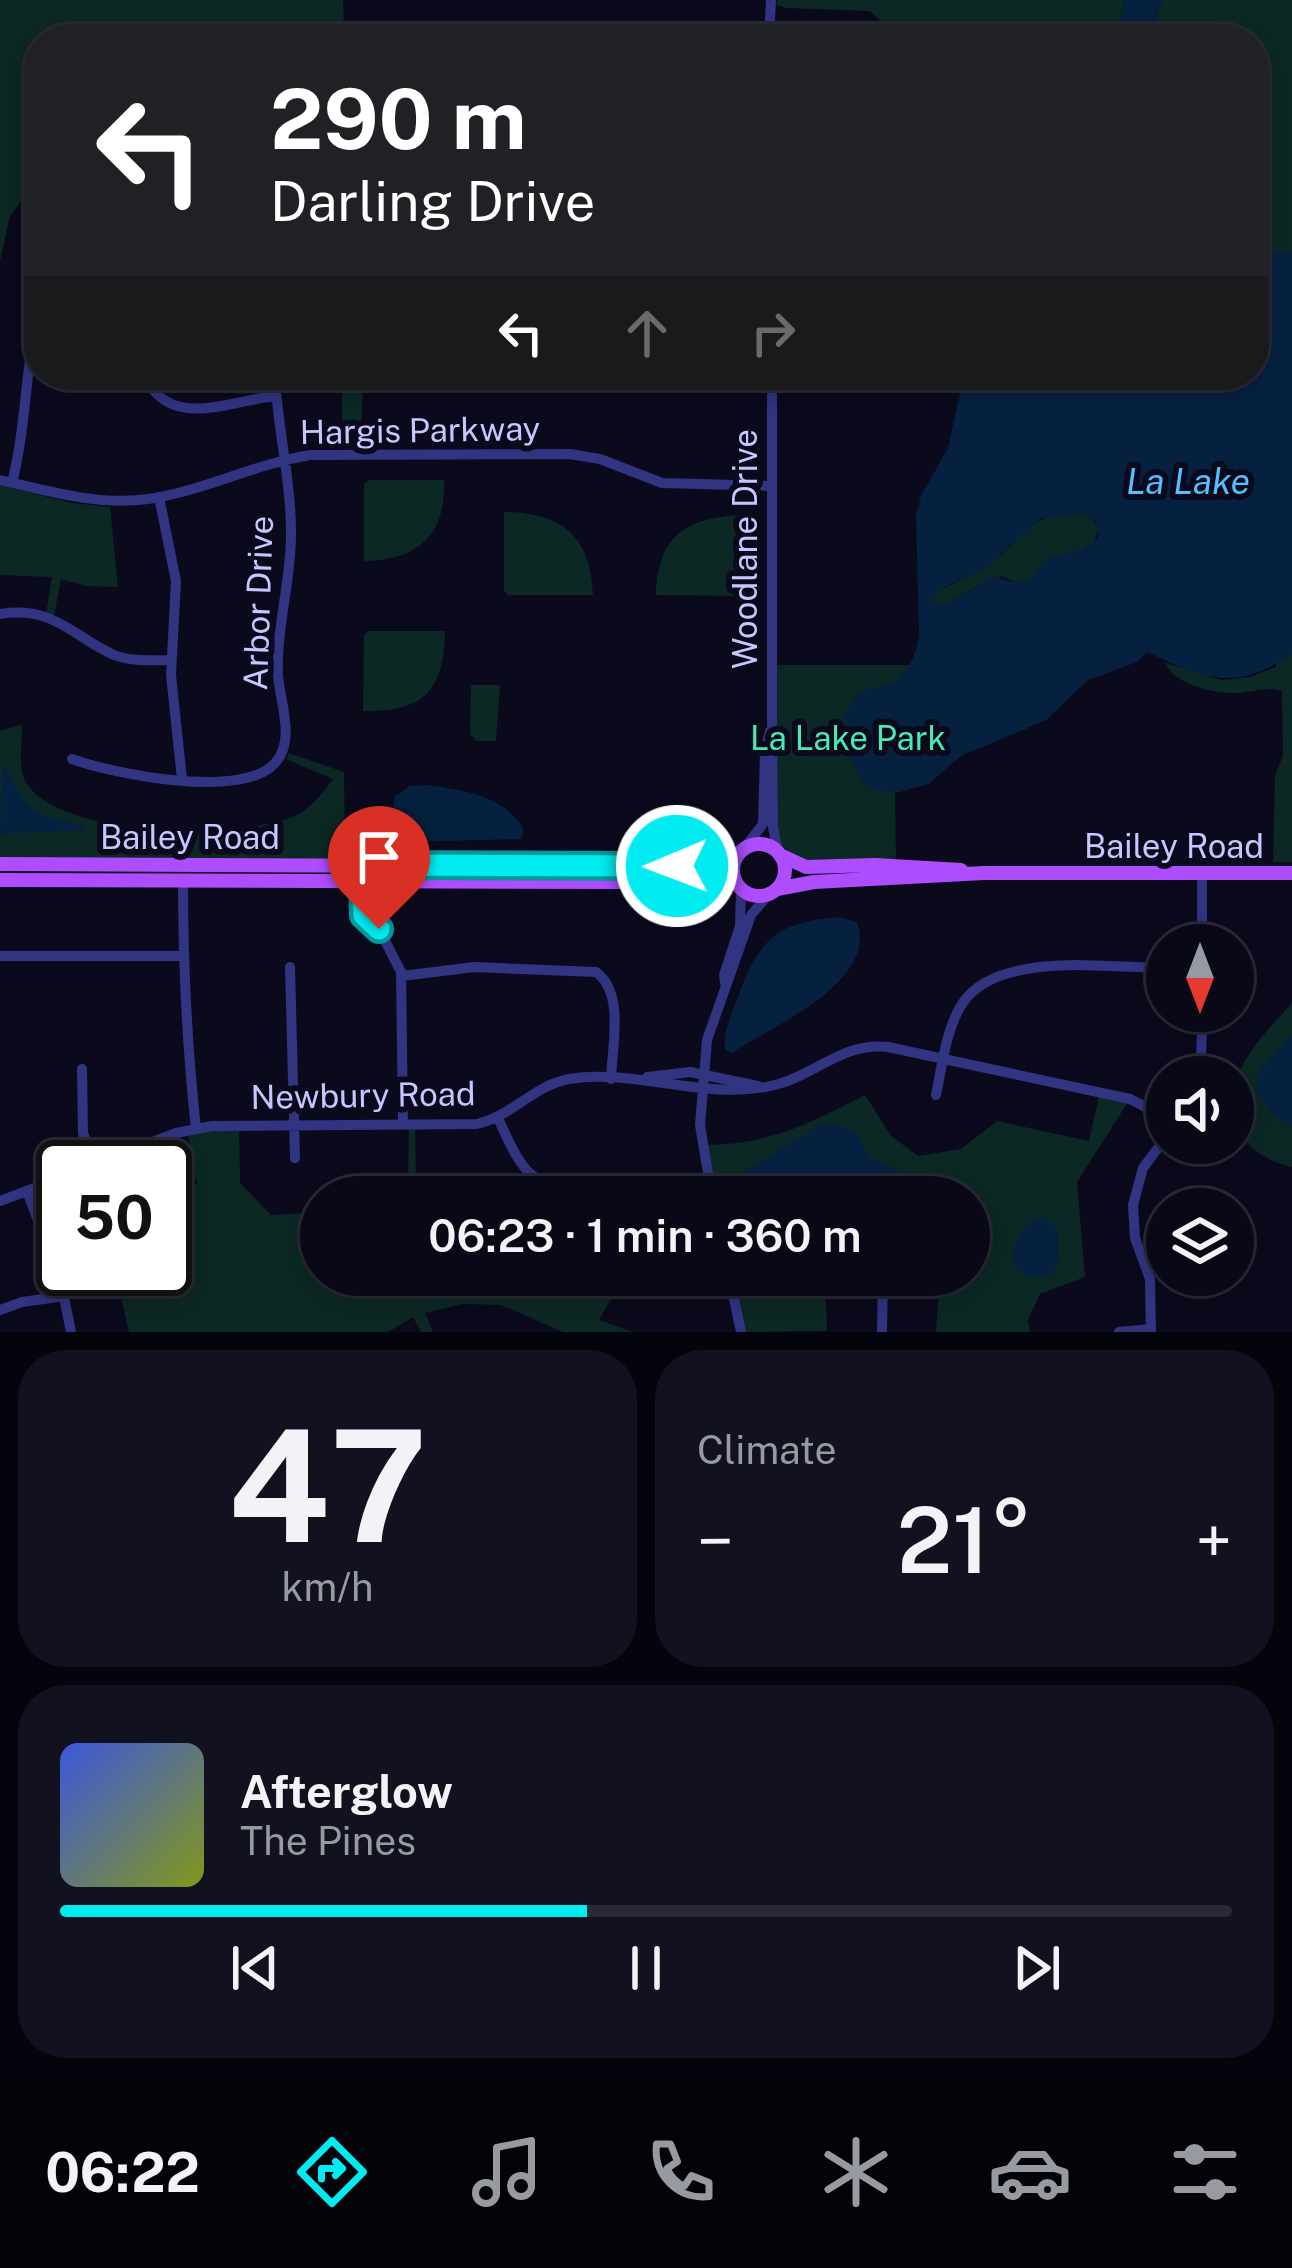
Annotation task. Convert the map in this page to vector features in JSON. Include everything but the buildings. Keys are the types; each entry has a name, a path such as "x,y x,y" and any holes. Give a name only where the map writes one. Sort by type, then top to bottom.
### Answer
{"main road":[{"path":"760,844 779,854 784,875 772,892 753,896 738,886 734,864 740,852 760,844"},
{"name":"Bailey Road","path":"0,880 183,880 656,867 706,862 740,852"},
{"name":"Bailey Road","path":"779,854 806,868 933,867 984,873"},
{"name":"Bailey Road","path":"0,864 621,882 706,875 738,886"},
{"name":"Bailey Road","path":"772,892 825,881 984,873 1292,873"}],"street":[{"path":"6,481 25,429 28,390"},
{"path":"153,390 184,410 202,411 243,399 276,396"},
{"name":"Arbor Drive","path":"72,759 127,776 182,779 239,779 259,775 276,762 285,745 278,639 291,528 276,390"},
{"name":"Woodlane Drive","path":"772,390 773,827 779,854"},
{"name":"Hargis Parkway","path":"6,481 95,500 160,497 284,460 342,453 570,454 662,483 772,486"},
{"path":"160,497 176,581 170,660 182,779"},
{"path":"0,614 53,620 122,657 170,660"},
{"name":"Woodlane Drive","path":"740,852 763,824 765,751 772,722"},
{"path":"1202,874 1202,924"},
{"path":"369,875 364,915 379,929 402,976 403,1124"},
{"path":"183,880 184,1013 196,1129"},
{"path":"725,983 740,926 738,886"},
{"path":"708,1176 701,1088 707,1040 751,915 772,892"},
{"path":"0,956 183,956"},
{"path":"290,967 295,1158"},
{"path":"402,976 475,967 596,972 612,994 611,1079"},
{"path":"936,1095 963,1004 996,975 1025,969 1146,968"},
{"name":"Newbury Road","path":"165,1140 196,1129 295,1124 471,1125 498,1118 559,1082 635,1079 701,1088 761,1087 866,1046 1130,1099 1146,1107"},
{"path":"82,1069 85,1140"},
{"name":"Newbury Road","path":"635,1079 703,1073 761,1087"},
{"path":"498,1118 515,1159 531,1176"},
{"path":"1119,1332 1151,1330 1150,1279 1134,1234 1133,1205 1146,1164"},
{"path":"0,1201 36,1188"},
{"path":"27,1191 36,1216"},
{"path":"0,1310 65,1296 71,1332"},
{"path":"733,1296 741,1332"},
{"path":"882,1332 883,1296"}],"green space":[{"path":"0,0 343,0 344,24 24,24 24,198 10,216 0,261"},
{"path":"777,0 1125,0 1119,24 883,24 870,11 777,5"},
{"path":"1162,0 1292,0 1292,862 1273,862 1275,775 1283,756 1282,691 1205,689 1184,682 1166,663 1221,680 1250,677 1276,667 1255,390 1269,390 1269,24 1192,24 1189,18 1188,24 1157,24"},
{"path":"342,390 363,390 361,446 342,449"},
{"path":"369,480 444,480 440,516 425,541 400,556 364,561 364,484"},
{"path":"0,485 110,507 118,587 61,579 54,616 46,614 52,577 0,575"},
{"path":"504,512 542,517 569,531 586,557 593,595 508,595 504,591"},
{"path":"1074,512 1094,522 1098,530 1094,542 1029,581 1016,583 1002,576 946,605 933,603 936,591 988,564 1036,522"},
{"path":"741,515 741,591 737,596 656,595 662,558 678,534 704,520"},
{"path":"368,631 445,631 440,669 427,694 401,707 363,711 364,635"},
{"name":"La Lake Park","path":"772,665 1029,665 1028,728 962,755 928,784 895,793 896,866 812,868 778,853"},
{"path":"471,685 500,685 496,741 476,741 470,734"},
{"path":"22,725 23,775 44,800 73,814 151,829 233,828 293,817 333,779 286,759 289,753 344,772 345,859 0,859 0,731"},
{"path":"1292,1003 1292,1167 1254,1149 1254,1056 1248,1056"},
{"path":"1100,1092 1130,1099 1077,1182 1085,1277 1040,1294 1028,1320 1030,1332 936,1332 939,1296 990,1296 990,1176 708,1176 702,1145 787,1131 865,1095 891,1136 918,1156 961,1149 997,1121 1089,1141"},
{"path":"239,1125 240,1183 271,1215 300,1213 300,1296 613,1296 599,1320 633,1332 563,1332 501,1305 462,1304 425,1313 433,1332 421,1332 413,1317 388,1332 129,1332 121,1296 192,1296 192,1186 197,1184 187,1130"},
{"path":"409,1125 415,1125 416,1176 408,1176"},
{"path":"733,1296 826,1296 827,1331 741,1332"}],"water":[{"path":"1125,0 1162,0 1157,24 1119,24"},
{"name":"La Lake","path":"1292,250 1292,654 1252,674 1220,678 1147,652 1137,662 1088,680 1046,720 962,755 928,784 888,793 866,785 847,749 844,724 853,701 864,691 900,678 915,653 919,635 916,515 921,496 948,448 961,390 1269,390 1269,258","holes":["1082,513 1092,519 1098,538 1087,547 1045,560 1029,581 1016,583 993,576 946,605 934,603 936,591 984,569 1041,518"]},
{"path":"3,768 37,812 86,830 0,834"},
{"path":"410,786 468,792 503,807 523,827 522,839 399,842 392,830 394,797"},
{"path":"839,917 857,922 860,944 837,983 771,1030 732,1053 725,1050 731,1015 764,946 801,923"},
{"path":"1292,1034 1292,1128 1269,1110 1256,1090 1259,1072"},
{"path":"833,1123 856,1132 870,1158 911,1176 739,1176 818,1126"},
{"path":"1045,1217 1058,1228 1058,1262 1052,1275 1029,1278 1014,1267 1014,1251 1024,1229"}],"route":[{"path":"379,929 364,915 363,880 368,865 677,866"}]}
